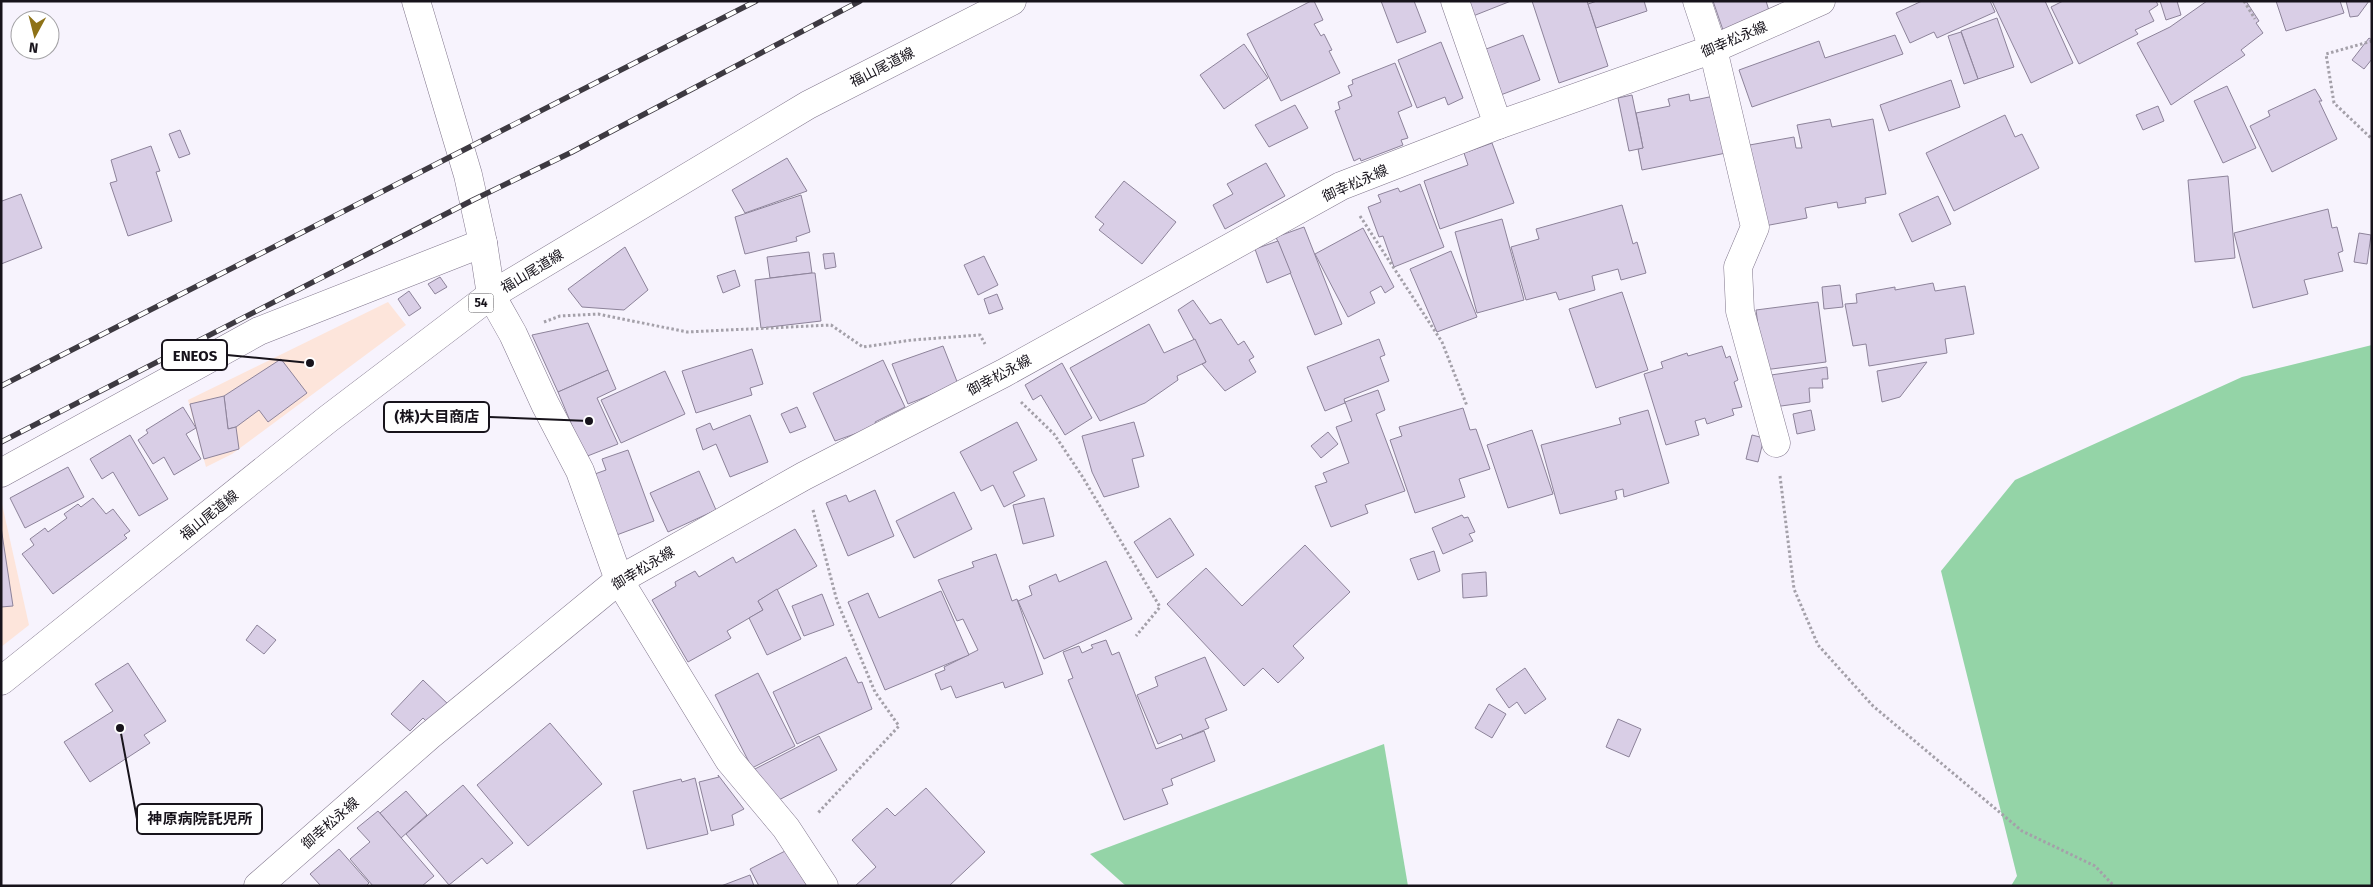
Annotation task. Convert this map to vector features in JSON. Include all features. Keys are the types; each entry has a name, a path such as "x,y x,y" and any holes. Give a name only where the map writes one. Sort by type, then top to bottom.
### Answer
{"main road":[{"path":"416,1 454,125 483,243 491,295 513,334 545,404 580,471 619,580 729,760 786,828 824,886"},
{"name":"福山尾道線","path":"1,681 328,419 491,295 808,105 1012,1"},
{"path":"1455,1 1498,125"},
{"path":"1697,1 1713,49 1755,227 1738,266 1740,311 1776,443"},
{"name":"御幸松永線","path":"258,886 430,736 619,580 804,476 1004,372 1341,186 1498,125 1713,49 1821,1"},
{"path":"1,473 259,331 483,243"}],"path":[{"path":"2244,1 2255,19"},
{"path":"2372,41 2326,54 2334,103 2372,139"},
{"path":"1341,186 1442,342 1467,406"},
{"path":"513,334 560,316 598,314 687,332 831,325 863,347 912,340 980,335 1004,372 1014,395 1058,441 1160,607 1136,636"},
{"path":"1776,443 1794,589 1818,644 1873,706 2022,831 2095,866 2114,886"},
{"path":"786,828 813,818 899,726 875,692 837,601 804,476"}],"shaded area":[{"path":"388,302 406,325 232,454 206,467 188,400"},
{"path":"1,505 29,625 1,647"}],"green space":[{"path":"2372,345 2372,886 2011,886 2017,876 1941,571 2015,480 2242,377"},
{"path":"1384,744 1408,886 1126,886 1090,854"}],"building":[{"path":"1314,1 1323,20 1314,24 1321,36 1324,34 1332,50 1329,51 1340,73 1281,101 1247,34"},
{"path":"1381,1 1414,1 1426,32 1397,43"},
{"path":"1462,1 1511,1 1468,18"},
{"path":"1532,1 1587,1 1608,66 1559,83"},
{"path":"1597,1 1644,1 1647,11 1596,28 1588,4"},
{"path":"1713,1 1766,1 1771,17 1724,33"},
{"path":"1922,1 1990,1 1995,12 1937,38 1934,32 1910,43 1896,13"},
{"path":"1992,1 2045,1 2073,63 2031,83"},
{"path":"2063,1 2156,1 2158,5 2149,11 2154,21 2135,30 2138,34 2079,64 2051,7"},
{"path":"2160,1 2177,1 2181,15 2166,20"},
{"path":"2207,1 2246,1 2259,21 2256,23 2263,33 2241,50 2245,55 2171,105 2137,43 2170,27"},
{"path":"2276,1 2340,1 2344,13 2286,31"},
{"path":"2346,1 2369,1 2358,16 2350,17"},
{"path":"1997,18 2014,67 1978,79 1961,31"},
{"path":"1961,32 1978,79 1964,84 1948,36"},
{"path":"1523,35 1540,80 1498,96 1481,51"},
{"path":"1895,35 1903,54 1752,107 1739,70 1819,41 1825,58"},
{"path":"2369,38 2372,40 2372,59 2364,69 2352,60"},
{"path":"1441,42 1463,98 1448,105 1445,97 1417,108 1398,60"},
{"path":"1244,44 1268,78 1224,109 1200,75"},
{"path":"1395,63 1412,106 1398,112 1408,138 1401,140 1403,145 1361,161 1360,158 1354,161 1335,111 1340,109 1338,102 1352,96 1348,86 1353,84 1352,80"},
{"path":"1951,80 1960,107 1889,131 1880,105"},
{"path":"2227,86 2256,148 2223,163 2194,101"},
{"path":"2315,89 2322,101 2319,101 2337,139 2272,172 2250,126 2270,116 2268,111"},
{"path":"1689,94 1690,101 1714,96 1726,153 1642,170 1638,149 1643,148 1636,113 1670,106 1668,99"},
{"path":"1632,95 1643,148 1629,151 1618,98"},
{"path":"1295,105 1308,128 1269,147 1255,125"},
{"path":"2158,106 2164,121 2143,130 2136,115"},
{"path":"2005,115 2015,137 2022,134 2039,168 1954,211 1926,153"},
{"path":"1830,119 1832,127 1873,119 1886,194 1865,198 1866,203 1838,208 1837,202 1805,208 1807,218 1759,227 1744,146 1794,137 1796,148 1802,148 1797,125"},
{"path":"180,130 190,154 179,158 169,134"},
{"path":"1492,143 1514,203 1440,229 1424,181 1468,165 1464,153"},
{"path":"151,146 160,171 156,172 172,221 128,236 110,183 117,181 111,160"},
{"path":"787,158 807,191 745,213 732,190"},
{"path":"1266,163 1285,196 1225,229 1213,205 1233,194 1227,184"},
{"path":"2228,176 2235,258 2195,262 2188,180"},
{"path":"1124,181 1176,222 1142,264 1099,230 1104,224 1095,217"},
{"path":"1420,184 1444,247 1394,267 1383,236 1379,237 1368,207 1381,202 1378,195 1398,188 1400,192"},
{"path":"21,194 42,248 1,264 1,199 2,201"},
{"path":"801,195 810,232 796,237 797,241 745,254 735,217"},
{"path":"1938,196 1951,224 1912,242 1899,214"},
{"path":"1622,205 1633,244 1637,242 1646,273 1621,280 1618,269 1592,276 1595,290 1559,300 1556,292 1526,300 1511,247 1539,239 1536,229"},
{"path":"2328,209 2332,228 2337,227 2343,251 2338,253 2343,271 2304,280 2308,294 2253,308 2234,233"},
{"path":"1502,219 1524,300 1477,313 1455,232"},
{"path":"1304,227 1342,324 1315,335 1276,237"},
{"path":"1363,228 1394,287 1385,293 1381,286 1370,292 1375,303 1348,317 1315,254"},
{"path":"2359,233 2371,235 2367,264 2354,262"},
{"path":"1278,241 1291,273 1267,283 1255,249"},
{"path":"625,247 648,290 624,310 582,307 568,289"},
{"path":"1451,251 1477,317 1437,332 1410,269"},
{"path":"809,252 812,273 770,278 767,257"},
{"path":"834,253 836,267 825,269 823,254"},
{"path":"984,256 998,285 978,295 964,265"},
{"path":"735,270 740,286 723,293 717,276"},
{"path":"815,273 821,321 761,328 755,280"},
{"path":"440,277 447,287 435,294 428,284"},
{"path":"1933,283 1935,291 1965,286 1974,334 1945,339 1947,353 1869,366 1866,344 1853,346 1845,304 1857,303 1856,294 1895,287 1895,290"},
{"path":"1840,285 1843,307 1824,309 1822,287"},
{"path":"409,291 421,308 409,316 398,299"},
{"path":"1622,292 1648,370 1596,388 1569,309"},
{"path":"997,294 1003,309 989,314 984,299"},
{"path":"1193,300 1210,324 1221,319 1238,345 1244,341 1254,357 1249,360 1256,372 1225,391 1202,364 1206,362 1178,310"},
{"path":"1818,302 1826,362 1764,370 1756,310"},
{"path":"588,323 608,370 558,392 532,335"},
{"path":"1149,324 1164,353 1195,339 1206,362 1177,376 1178,380 1145,403 1100,421 1070,368"},
{"path":"1379,339 1385,355 1380,357 1389,381 1344,399 1345,403 1325,411 1307,367"},
{"path":"943,346 958,384 908,404 892,364"},
{"path":"1722,346 1726,358 1730,356 1738,380 1734,382 1742,407 1732,409 1734,415 1707,424 1705,418 1695,421 1699,435 1666,445 1644,374 1663,368 1661,362 1687,353 1688,356"},
{"path":"752,349 763,384 750,388 752,395 696,413 682,371"},
{"path":"281,359 307,393 268,422 259,410 236,427 228,429 224,396"},
{"path":"883,360 905,407 875,422 877,426 835,441 813,393"},
{"path":"1927,362 1900,397 1882,402 1877,371"},
{"path":"1062,363 1092,418 1065,435 1041,395 1033,400 1025,385"},
{"path":"1827,367 1828,379 1822,379 1823,388 1809,388 1810,402 1774,407 1764,376"},
{"path":"608,370 616,389 597,398 618,444 585,457 558,392"},
{"path":"665,371 685,414 621,443 601,400"},
{"path":"1378,390 1385,410 1376,414 1405,491 1365,505 1368,513 1331,527 1315,486 1327,482 1323,473 1349,463 1336,427 1352,421 1345,402"},
{"path":"224,396 228,429 236,427 239,449 204,459 190,404"},
{"path":"183,407 196,428 186,434 201,459 174,475 164,457 153,464 138,440 148,433 146,430"},
{"path":"797,407 806,427 790,433 781,414"},
{"path":"1463,408 1470,430 1476,429 1490,469 1459,479 1465,497 1415,513 1390,440 1402,436 1399,427"},
{"path":"1648,410 1669,483 1624,497 1623,489 1615,491 1617,499 1560,514 1541,445 1621,424 1619,418"},
{"path":"1811,410 1815,430 1797,434 1793,414"},
{"path":"750,415 768,462 730,477 716,444 703,450 696,429 710,423 713,430"},
{"path":"1017,422 1037,460 1013,472 1025,496 1004,507 993,485 981,491 960,452"},
{"path":"1134,422 1144,456 1132,459 1139,487 1104,497 1092,472 1082,436"},
{"path":"1532,430 1553,494 1508,508 1487,445"},
{"path":"1328,432 1338,444 1321,458 1311,446"},
{"path":"130,435 168,499 139,516 113,472 102,479 90,459"},
{"path":"1752,435 1764,438 1758,462 1746,459"},
{"path":"628,450 654,521 614,536 592,475 606,470 602,459"},
{"path":"68,467 84,497 25,528 10,498"},
{"path":"699,471 716,510 668,532 650,493"},
{"path":"875,490 894,536 848,556 826,503 846,495 849,502"},
{"path":"954,492 972,529 914,558 896,521"},
{"path":"93,498 106,514 113,509 130,531 124,535 127,538 53,594 22,554 34,545 30,539 45,528 48,532 67,518 64,514 78,504 81,507"},
{"path":"1044,498 1054,536 1023,544 1013,505"},
{"path":"1462,515 1464,518 1468,517 1475,532 1469,534 1473,541 1443,554 1432,528"},
{"path":"1170,518 1194,555 1157,578 1134,542"},
{"path":"1,527 13,606 1,607"},
{"path":"795,529 817,566 758,601 763,610 727,631 731,638 688,662 652,600 676,586 675,582 695,571 699,577 733,557 736,563"},
{"path":"1305,545 1350,592 1293,646 1304,658 1278,683 1263,668 1244,686 1167,604 1206,568 1242,606"},
{"path":"1434,551 1440,571 1418,580 1410,559"},
{"path":"996,554 1012,601 1017,599 1043,674 1005,688 1003,682 956,698 951,686 941,690 935,674 945,670 944,667 978,650 963,619 957,621 938,580 974,567 972,562"},
{"path":"1106,561 1132,619 1044,659 1018,601 1032,595 1029,586 1056,574 1059,582"},
{"path":"1486,572 1487,596 1463,598 1462,574"},
{"path":"777,589 801,639 767,655 749,618 763,610 758,601"},
{"path":"941,591 969,655 885,690 848,602 868,593 879,618"},
{"path":"822,594 834,625 804,636 792,606"},
{"path":"257,625 276,640 264,654 246,640"},
{"path":"1106,640 1112,655 1119,652 1156,749 1204,731 1215,761 1171,779 1173,785 1162,789 1168,804 1124,820 1068,680 1073,678 1063,652 1079,646 1082,653 1093,648 1091,645"},
{"path":"846,657 858,683 862,682 872,709 797,744 773,692"},
{"path":"1205,657 1227,710 1205,719 1209,728 1183,739 1181,734 1158,744 1137,695 1158,686 1155,677"},
{"path":"128,663 166,721 144,735 150,743 90,782 64,742 113,711 95,684"},
{"path":"1525,668 1546,699 1525,714 1517,702 1509,708 1496,689"},
{"path":"758,673 795,746 752,768 715,695"},
{"path":"423,680 450,706 431,726 423,718 410,731 391,714"},
{"path":"1489,704 1506,714 1492,738 1475,728"},
{"path":"1618,719 1641,729 1629,757 1606,747"},
{"path":"550,723 602,784 528,846 477,785"},
{"path":"819,736 837,770 771,804 753,770"},
{"path":"718,775 744,809 732,815 734,825 711,831 699,782 719,777"},
{"path":"695,778 708,834 647,849 633,791 681,779 682,782"},
{"path":"463,785 513,843 487,864 482,858 449,885 406,834"},
{"path":"926,788 985,852 949,886 855,886 876,867 852,840 887,808 895,816"},
{"path":"406,791 427,815 401,838 380,813"},
{"path":"378,811 434,876 422,886 373,886 350,859 370,842 357,828"},
{"path":"339,849 369,883 366,886 319,886 310,874"},
{"path":"789,849 807,886 759,886 750,869"},
{"path":"750,875 754,886 721,886"}],"railway":[{"path":"1,386 756,1"},
{"path":"1,442 473,200 572,152 860,1"}],"place":[{"name":"ENEOS","path":"310,363"},
{"name":"(株)大目商店","path":"589,421"},
{"name":"神原病院託児所","path":"120,728"}]}
